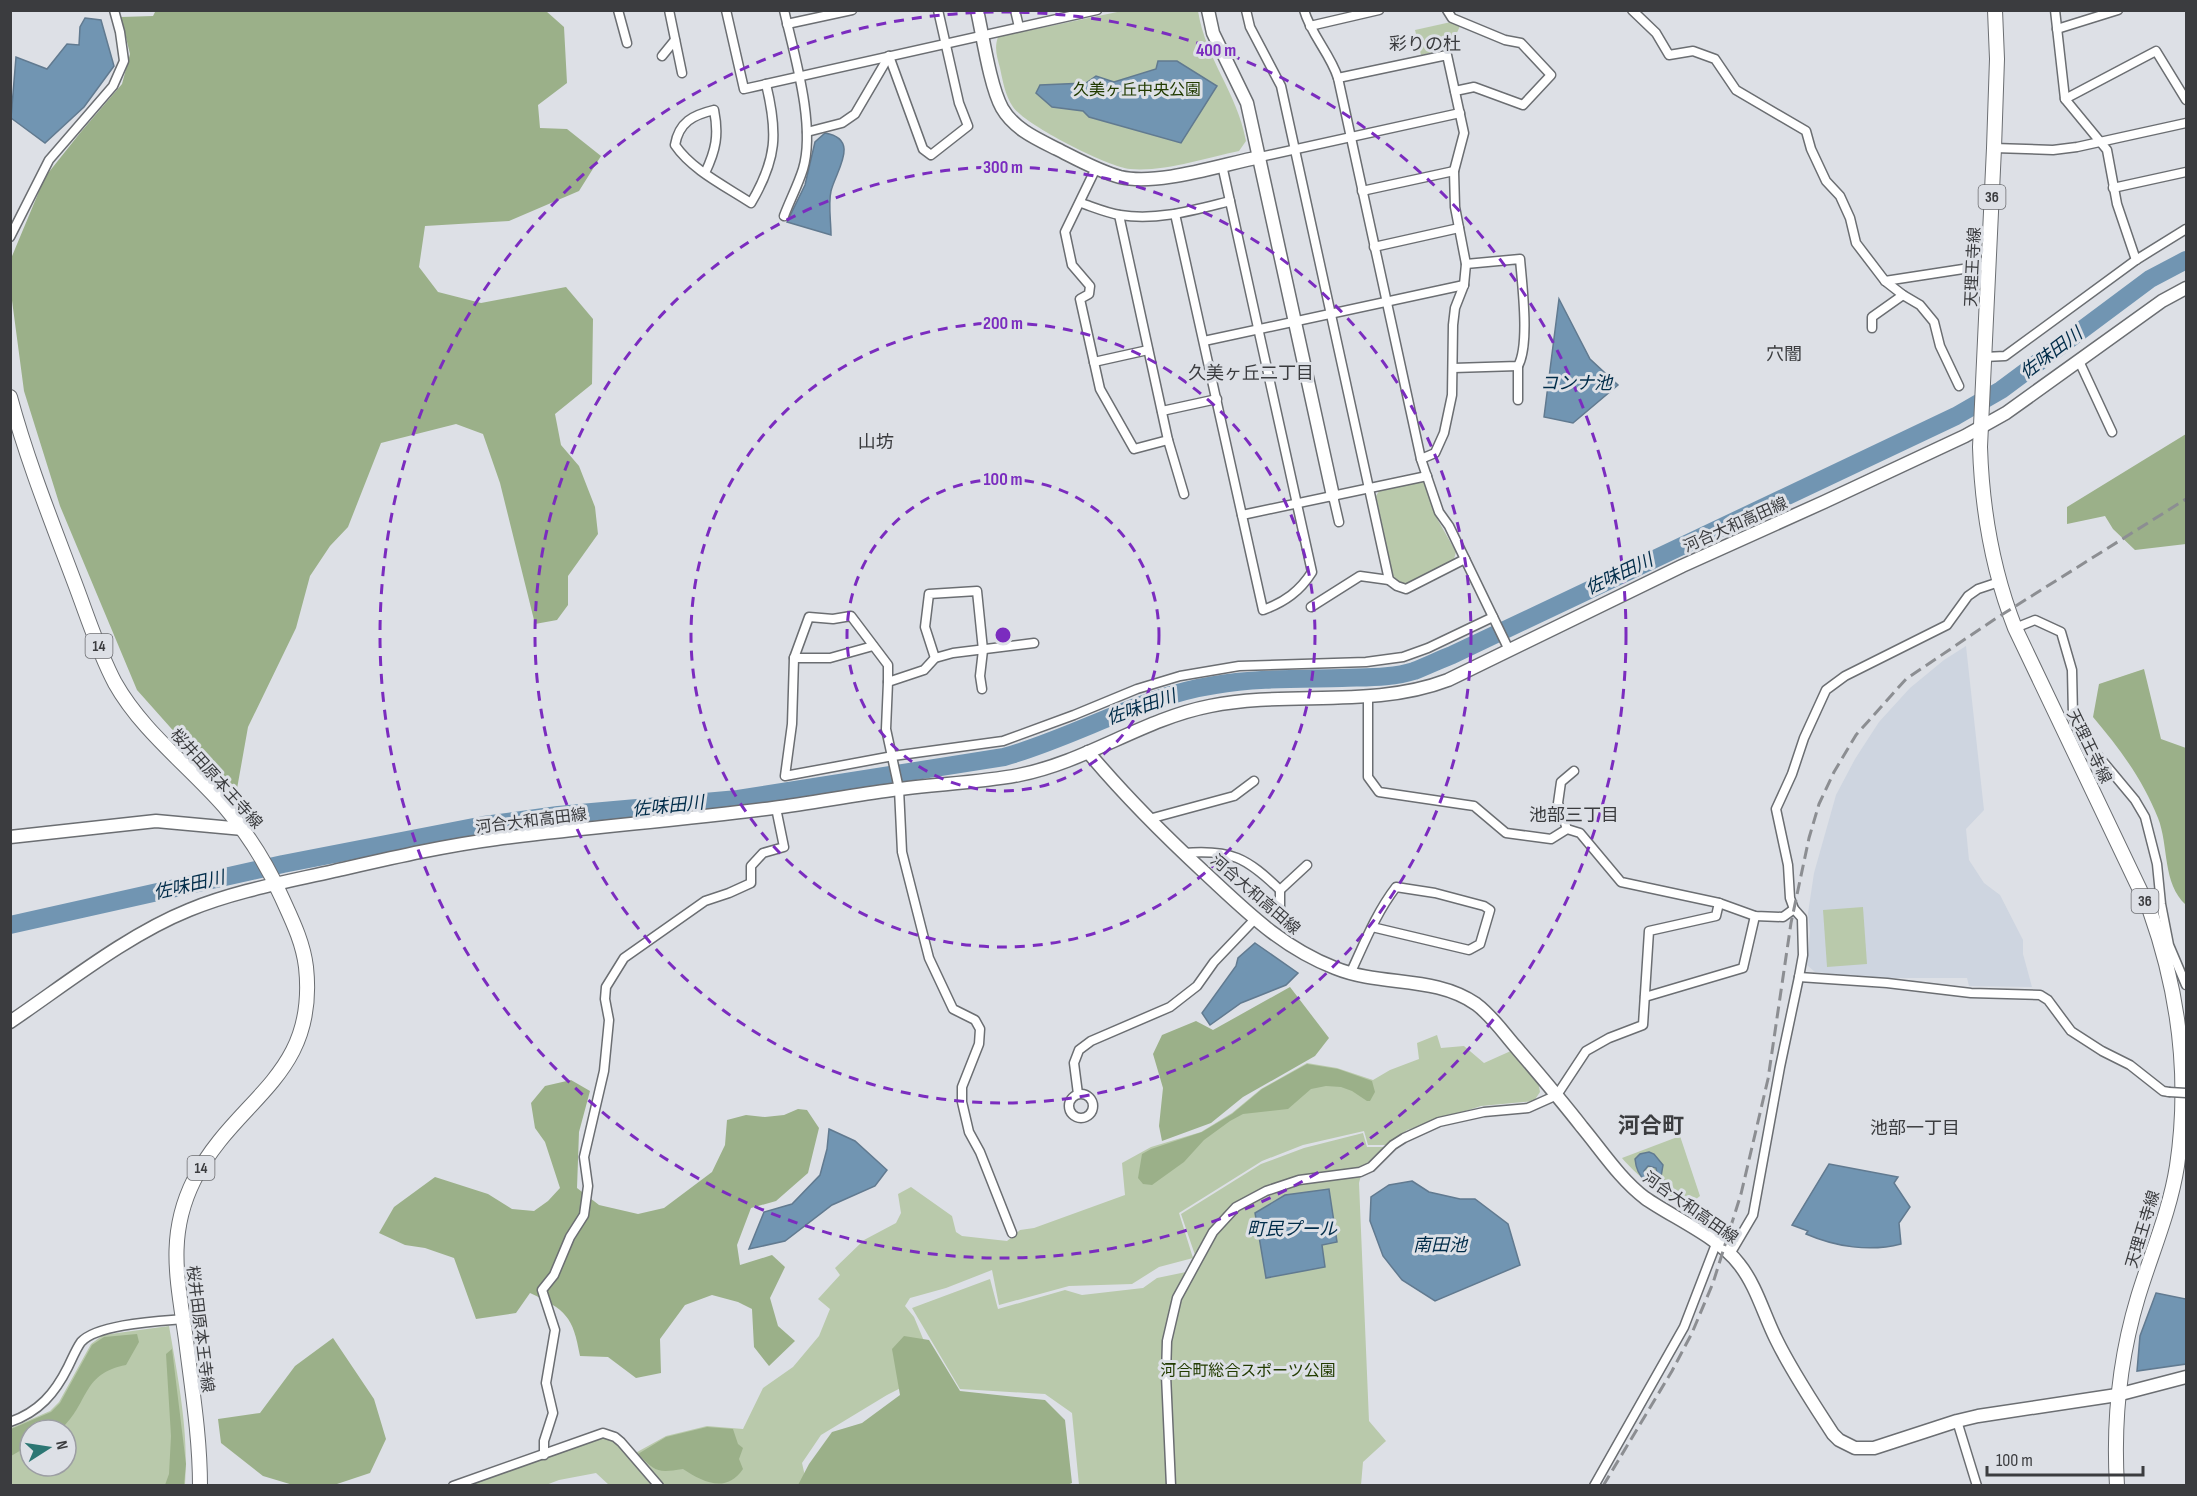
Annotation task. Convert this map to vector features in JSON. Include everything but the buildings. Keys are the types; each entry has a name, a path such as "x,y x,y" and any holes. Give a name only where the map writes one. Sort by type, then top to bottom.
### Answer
{"main road":[{"path":"977,10 996,93 1008,117 1028,133 1096,168 1120,177 1159,178 1260,157"},
{"path":"1208,10 1213,33 1247,103 1334,496"},
{"name":"天理王寺線","path":"1995,10 1997,59 1982,422 1982,493 1986,525 1999,582 2015,628 2150,911 2163,947 2180,1030 2183,1073 2177,1167 2125,1349 2117,1395 2115,1455 2117,1485"},
{"name":"河合大和高田線","path":"10,1022 125,944 165,921 189,909 274,880 493,839 776,808 899,789 1020,775 1088,752 1171,715 1209,706 1239,701 1368,696 1424,689 1448,680 1682,566 1824,502 1982,422 2006,413 2162,301 2187,288"},
{"name":"桜井田原本王寺線","path":"10,397 41,493 115,682 149,728 223,805 260,853 295,927 306,967 303,1025 295,1047 285,1066 265,1092 216,1143 194,1180 183,1209 176,1247 176,1277 200,1447 200,1485"},
{"name":"河合大和高田線","path":"1088,752 1149,819 1184,853 1255,919 1294,949 1318,962 1350,974 1377,980 1436,986 1458,994 1477,1005 1498,1025 1632,1187 1730,1254 1745,1272 1785,1357 1839,1440 1855,1448 1874,1448 1957,1421 2117,1395 2187,1377"},
{"path":"10,837 156,821 243,829"}],"street":[{"path":"10,237 49,160 113,86 124,61 114,10"},
{"path":"618,10 627,43"},
{"path":"669,10 682,73"},
{"path":"726,10 744,89 1097,10"},
{"path":"784,10 806,112 807,132 804,167 784,216"},
{"path":"787,24 852,10"},
{"path":"889,56 922,149 931,155 968,126 959,103 938,10"},
{"path":"1016,10 1019,27"},
{"path":"1246,10 1250,27 1281,86 1389,580"},
{"path":"1304,10 1310,26 1330,57 1338,78 1421,459 1439,512 1449,526 1509,650"},
{"path":"1310,26 1379,10"},
{"path":"1447,10 1452,18 1505,40 1521,43 1551,75 1523,105 1474,87 1455,91"},
{"path":"1632,10 1656,33 1669,55 1693,51 1715,59 1736,90 1806,131 1811,149 1826,181 1840,196 1845,207 1856,243 1886,282 1920,305 1934,322 1940,346 1959,386"},
{"path":"2055,10 2065,99 2107,150 2113,188 2136,260"},
{"path":"2056,29 2118,10"},
{"path":"662,56 675,40"},
{"path":"2065,99 2156,51 2187,100"},
{"path":"1338,78 1447,55 1460,113 1464,133 1454,171 1455,207 1466,264 1464,285 1455,308 1452,395 1444,433 1435,453 1421,459"},
{"path":"807,132 842,123 855,114 889,56"},
{"path":"705,173 715,152 717,126 714,110 695,115 677,132 675,145 682,156 705,173 751,203 765,180 773,154 773,113 766,84"},
{"path":"1260,157 1460,113"},
{"path":"1994,148 2053,150 2187,123"},
{"path":"1175,214 1263,610 1283,602 1303,585 1312,572 1222,165"},
{"path":"1096,168 1065,232 1072,265 1090,286 1089,294 1080,299 1100,389 1134,449 1168,440"},
{"path":"1362,191 1454,171"},
{"path":"2113,188 2187,172"},
{"path":"1081,203 1119,215 1148,218 1230,201"},
{"path":"1119,215 1168,440 1184,494"},
{"path":"1374,247 1459,228"},
{"path":"1984,357 2005,356 2136,260 2187,229"},
{"path":"1466,264 1520,259 1523,289 1523,356 1518,366 1518,400"},
{"path":"1886,282 1989,266"},
{"path":"1204,341 1464,285"},
{"path":"1872,328 1872,317 1903,295"},
{"path":"1094,362 1148,350"},
{"path":"2079,361 2112,432"},
{"path":"1453,368 1518,366"},
{"path":"1162,411 1216,399"},
{"path":"1242,515 1427,476"},
{"path":"1334,496 1339,522"},
{"path":"1311,607 1360,576 1389,580 1406,589 1465,560"},
{"path":"1730,1254 1753,1215 1803,954 1802,918 1794,909 1790,898 1788,865 1776,809 1792,774 1804,738 1826,690 1845,675 1947,625 1968,596 1978,589 1999,582"},
{"path":"934,658 925,627 929,594 977,591 983,650 980,676 982,689"},
{"path":"1012,1233 980,1152 969,1132 962,1102 962,1087 979,1044 980,1029 975,1020 953,1009 929,958 902,852 899,789 893,756 886,729 888,665 851,616 833,619 809,617 794,658 792,724 785,776 893,756 1003,741 1074,716 1137,689 1180,676 1239,666 1366,662 1403,657 1428,648 1493,617"},
{"path":"2015,628 2035,620 2061,632 2072,670 2073,716 2085,740 2136,800 2145,817 2157,864 2169,945 2187,985"},
{"path":"888,682 924,670 934,658 953,653 1034,643"},
{"path":"794,658 830,658 873,646"},
{"path":"1368,696 1368,777 1379,792 1474,806 1506,833 1551,839 1567,829 1580,833 1621,882 1719,903 1755,916 1783,917 1794,909"},
{"path":"1567,829 1558,802 1561,782 1574,771"},
{"path":"1149,819 1234,796 1254,781"},
{"path":"544,1455 544,1441 553,1413 546,1383 555,1330 542,1290 554,1275 570,1237 584,1215 588,1186 584,1157 604,1071 609,1020 605,999 606,987 624,958 705,901 751,883 751,866 764,853 784,848 776,808"},
{"path":"1184,853 1205,851 1234,855 1258,869 1280,890 1280,908"},
{"path":"1280,890 1307,866"},
{"path":"1350,974 1372,927 1384,902 1396,886 1435,893 1484,906 1490,910 1480,944 1469,950 1372,927"},
{"path":"1171,1485 1166,1384 1167,1341 1177,1298 1213,1233 1236,1207 1266,1191 1299,1179 1360,1172 1371,1167 1393,1145 1404,1138 1439,1122 1484,1112 1528,1108 1557,1095 1586,1051 1609,1038 1643,1025 1649,932 1716,916 1719,903"},
{"path":"1645,997 1743,968 1755,916"},
{"path":"1078,1094 1074,1063 1079,1050 1091,1041 1170,1007 1197,986 1214,962 1255,919"},
{"path":"1799,977 1887,983 1971,993 2040,995 2048,1000 2071,1031 2102,1051 2130,1065 2163,1091 2187,1093"},
{"path":"1594,1485 1684,1327 1716,1244"},
{"path":"10,1422 23,1418 41,1406 60,1383 81,1342 90,1335 129,1324 183,1319"},
{"path":"1957,1421 1977,1485"},
{"path":"453,1485 603,1433 621,1442 659,1485"}],"shaded area":[{"path":"1966,646 1984,810 1966,829 1969,860 1984,883 2000,895 2023,940 2023,954 2032,987 1969,986 1967,978 1869,978 1815,972 1807,965 1810,931 1808,913 1814,873 1836,795 1855,759 1879,722 1910,688 1944,660"}],"green space":[{"path":"156,10 546,11 564,27 567,83 538,105 540,128 567,129 601,156 579,191 509,221 425,226 419,267 438,292 481,303 566,287 593,319 592,384 555,414 561,445 579,466 595,507 598,534 568,576 568,605 557,620 535,624 500,483 483,434 456,424 381,443 348,527 330,546 310,576 296,628 248,727 235,800 137,690 60,506 24,391 11,293 10,261 45,177 122,84 130,54 121,17 153,16"},
{"name":"久美ヶ丘中央公園","path":"1122,11 1198,11 1208,45 1242,123 1246,141 1239,151 1157,168 1119,167 1049,134 1013,107 1008,98 997,56 998,37"},
{"path":"1451,22 1460,26 1450,48 1421,55 1415,30"},
{"path":"2186,434 2186,544 2135,550 2113,529 2105,516 2067,524 2067,507"},
{"path":"1422,481 1427,486 1435,515 1456,552 1454,559 1409,583 1402,584 1393,576 1376,496 1379,491"},
{"path":"2144,669 2161,739 2186,748 2186,905 2178,896 2169,875 2161,829 2152,804 2130,765 2093,717 2099,684"},
{"path":"1863,907 1867,964 1827,967 1823,910"},
{"path":"1290,987 1329,1038 1315,1056 1243,1097 1211,1123 1162,1141 1159,1126 1163,1088 1153,1054 1162,1035 1196,1021 1213,1030"},
{"path":"1437,1035 1441,1048 1464,1046 1484,1063 1513,1050 1538,1081 1540,1092 1534,1101 1481,1106 1407,1130 1386,1145 1368,1145 1364,1131 1303,1145 1262,1161 1179,1213 1193,1258 1159,1267 1132,1284 1069,1286 999,1305 992,1270 946,1288 910,1298 905,1306 914,1317 936,1370 887,1395 821,1435 802,1463 807,1485 609,1485 596,1473 559,1480 546,1485 462,1486 603,1436 613,1439 630,1456 666,1436 707,1426 743,1429 763,1388 793,1367 819,1336 830,1309 818,1299 840,1275 835,1268 864,1240 896,1223 901,1213 898,1194 911,1187 952,1216 956,1232 962,1236 1007,1241 1020,1230 1034,1228 1125,1195 1122,1163 1151,1147 1201,1132 1232,1113 1261,1089 1307,1063 1337,1068 1373,1080 1390,1070 1419,1059 1417,1043"},
{"path":"1307,1064 1338,1069 1372,1081 1375,1092 1370,1101 1367,1101 1341,1087 1326,1086 1311,1089 1288,1109 1243,1114 1230,1121 1204,1140 1184,1162 1152,1185 1143,1184 1138,1178 1142,1154 1202,1132 1232,1114 1262,1089"},
{"path":"571,1080 590,1091 579,1132 577,1188 599,1205 638,1214 664,1208 712,1172 725,1145 727,1120 746,1115 765,1117 784,1115 798,1109 807,1110 819,1128 808,1173 776,1201 751,1208 737,1245 740,1265 772,1255 785,1267 770,1298 778,1326 795,1341 769,1366 754,1347 752,1309 738,1302 712,1295 685,1305 660,1339 661,1373 636,1378 608,1357 580,1356 571,1323 566,1316 552,1304 530,1293 516,1313 476,1319 454,1258 425,1248 405,1245 379,1233 394,1207 435,1177 488,1194 512,1209 534,1211 548,1201 560,1188 545,1142 535,1128 531,1103 545,1086"},
{"name":"河合町総合スポーツ公園","path":"1363,1133 1367,1147 1384,1147 1363,1167 1359,1183 1369,1421 1386,1441 1363,1462 1361,1485 1079,1485 1072,1413 1045,1394 960,1389 912,1308 990,1279 998,1309 1065,1290 1082,1295 1143,1288 1157,1278 1186,1272 1195,1255 1181,1214 1261,1164 1304,1148"},
{"path":"1680,1136 1700,1196 1691,1200 1670,1197 1658,1190 1622,1158"},
{"path":"169,1326 184,1425 185,1485 11,1486 11,1428 18,1425 18,1478 78,1478 78,1418 34,1418 50,1411 59,1402 91,1344 103,1335"},
{"path":"137,1334 139,1342 126,1365 102,1374 94,1381 71,1418 37,1418 51,1412 60,1403 92,1345 104,1337"},
{"path":"904,1336 929,1340 960,1391 1045,1400 1065,1420 1072,1483 1065,1486 798,1485 809,1464 832,1432 862,1423 900,1395 892,1349"},
{"path":"333,1338 374,1399 386,1439 370,1473 334,1485 293,1485 263,1476 221,1443 218,1419 260,1413 295,1366"},
{"path":"172,1349 186,1464 184,1485 165,1485 169,1474 171,1436 166,1354"},
{"path":"18,1426 18,1452 11,1456 11,1429"},
{"path":"707,1427 733,1429 738,1444 743,1448 739,1459 743,1469 729,1481 714,1483 706,1481 683,1469 658,1470 638,1454 666,1437"}],"water":[{"path":"85,18 101,20 114,66 84,107 45,143 11,118 16,57 47,69 67,44 79,45 80,27"},
{"path":"1158,61 1177,61 1217,86 1181,143 1089,117 1083,111 1052,107 1036,93 1040,85 1086,83 1096,76 1114,82 1156,69"},
{"path":"825,133 836,136 842,142 844,149 830,196 831,235 787,222 805,185 815,142"},
{"name":"コンナ池","path":"1559,299 1590,359 1618,385 1573,423 1544,417"},
{"path":"1255,943 1298,973 1286,985 1241,1003 1210,1025 1202,1013 1236,966 1238,958"},
{"path":"829,1129 855,1141 887,1170 875,1186 832,1205 785,1241 749,1249 764,1212 792,1204 820,1175 827,1149"},
{"path":"1649,1152 1654,1154 1663,1165 1661,1177 1668,1188 1650,1183 1641,1177 1635,1159 1640,1154","holes":["1648,1166 1656,1168 1658,1178 1656,1183 1652,1183 1646,1178 1644,1171"]},
{"path":"1829,1164 1898,1177 1894,1183 1910,1207 1899,1223 1901,1244 1877,1248 1841,1245 1806,1234 1808,1231 1792,1225"},
{"name":"南田池","path":"1412,1181 1429,1192 1460,1199 1475,1199 1508,1224 1520,1265 1435,1301 1402,1280 1383,1256 1370,1221 1371,1197 1389,1185"},
{"name":"町民プール","path":"1329,1189 1337,1242 1322,1245 1325,1267 1266,1278 1255,1213 1285,1195"},
{"path":"2156,1293 2186,1299 2186,1364 2137,1371 2140,1336"}],"waterway":[{"name":"佐味田川","path":"10,925 283,864 484,825 558,815 738,799 1004,757 1031,749 1161,698 1215,685 1262,680 1378,677 1414,671 1956,416 2001,390 2150,279 2186,260"}],"railway":[{"path":"1603,1486 1672,1371 1692,1333 1713,1283 1741,1194 1768,1079 1791,923 1809,838 1819,804 1834,772 1856,735 1906,679 1995,619 2186,499"}],"district":[{"name":"彩りの杜","path":"1425,44"},
{"name":"穴闇","path":"1784,354"},
{"name":"久美ヶ丘二丁目","path":"1251,373"},
{"name":"山坊","path":"876,442"},
{"name":"池部三丁目","path":"1574,815"},
{"name":"河合町","path":"1651,1125"},
{"name":"池部一丁目","path":"1915,1128"}]}
